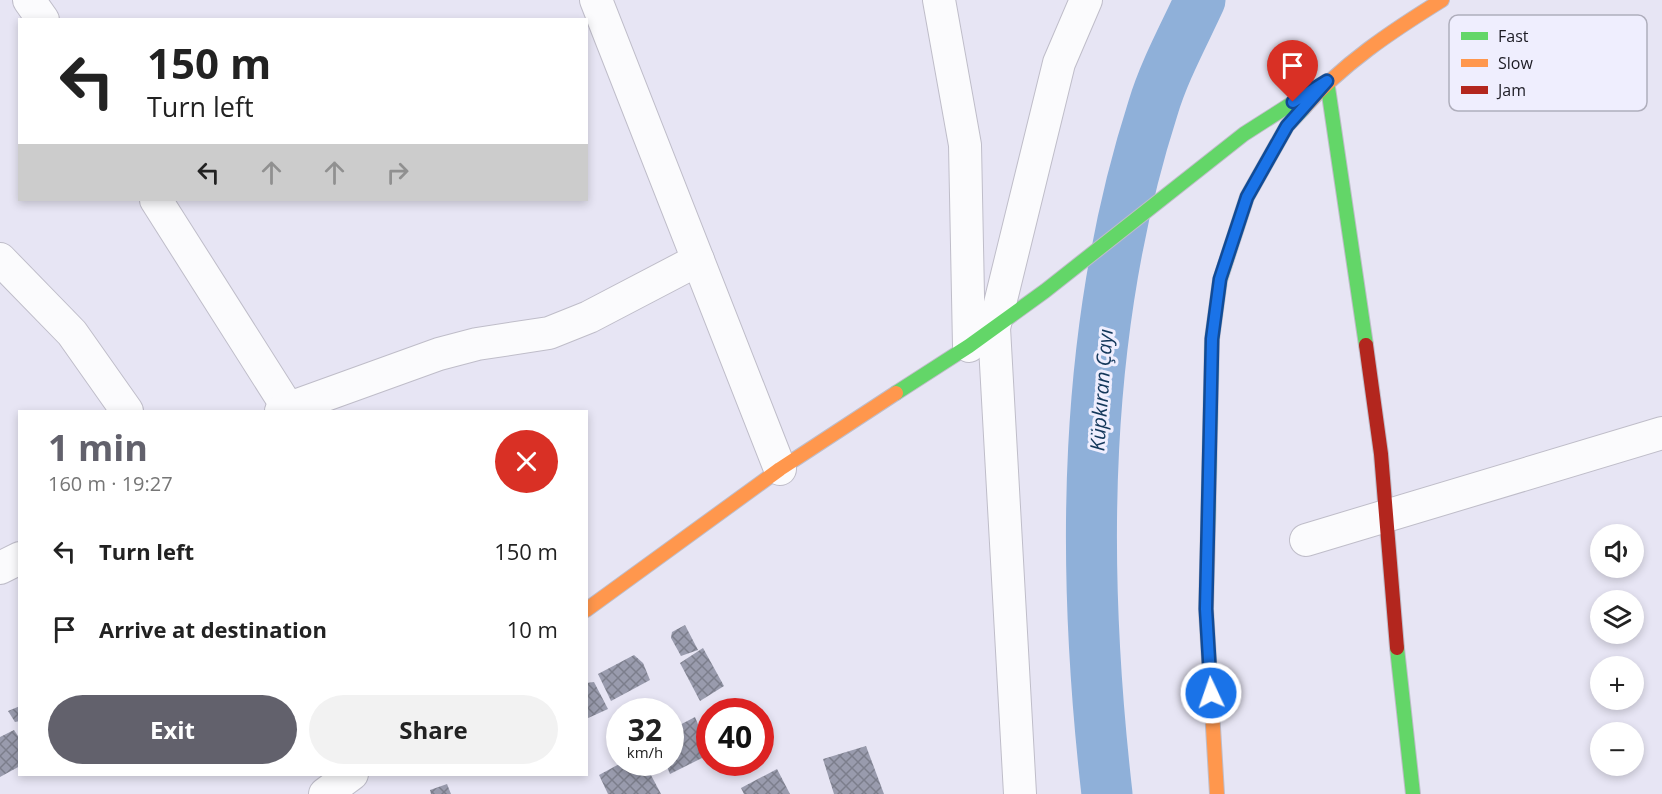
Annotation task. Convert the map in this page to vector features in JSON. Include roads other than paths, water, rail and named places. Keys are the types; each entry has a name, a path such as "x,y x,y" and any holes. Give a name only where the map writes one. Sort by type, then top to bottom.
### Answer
{"street":[{"path":"29,0 42,18"},
{"path":"596,0 780,468"},
{"path":"939,0 965,145 969,345"},
{"path":"1020,794 994,328 1059,63 1086,0"},
{"path":"588,609 780,468 994,328 1045,291 1244,134 1327,81 1400,26 1442,0"},
{"path":"1327,81 1353,241 1381,454 1395,634 1413,794"},
{"path":"1217,794 1206,609 1212,339 1220,279 1247,197 1287,126 1327,81"},
{"path":"157,201 284,410 439,354 477,344 549,333 589,317 698,260"},
{"path":"0,259 72,333 126,410"},
{"path":"1306,540 1662,433"},
{"path":"0,568 18,559"},
{"path":"325,794 349,776"}],"waterway":[{"name":"Küpkıran Çayı","path":"1107,794 1093,622 1091,535 1100,362 1112,276 1130,192 1153,108 1168,67 1200,0"}]}
